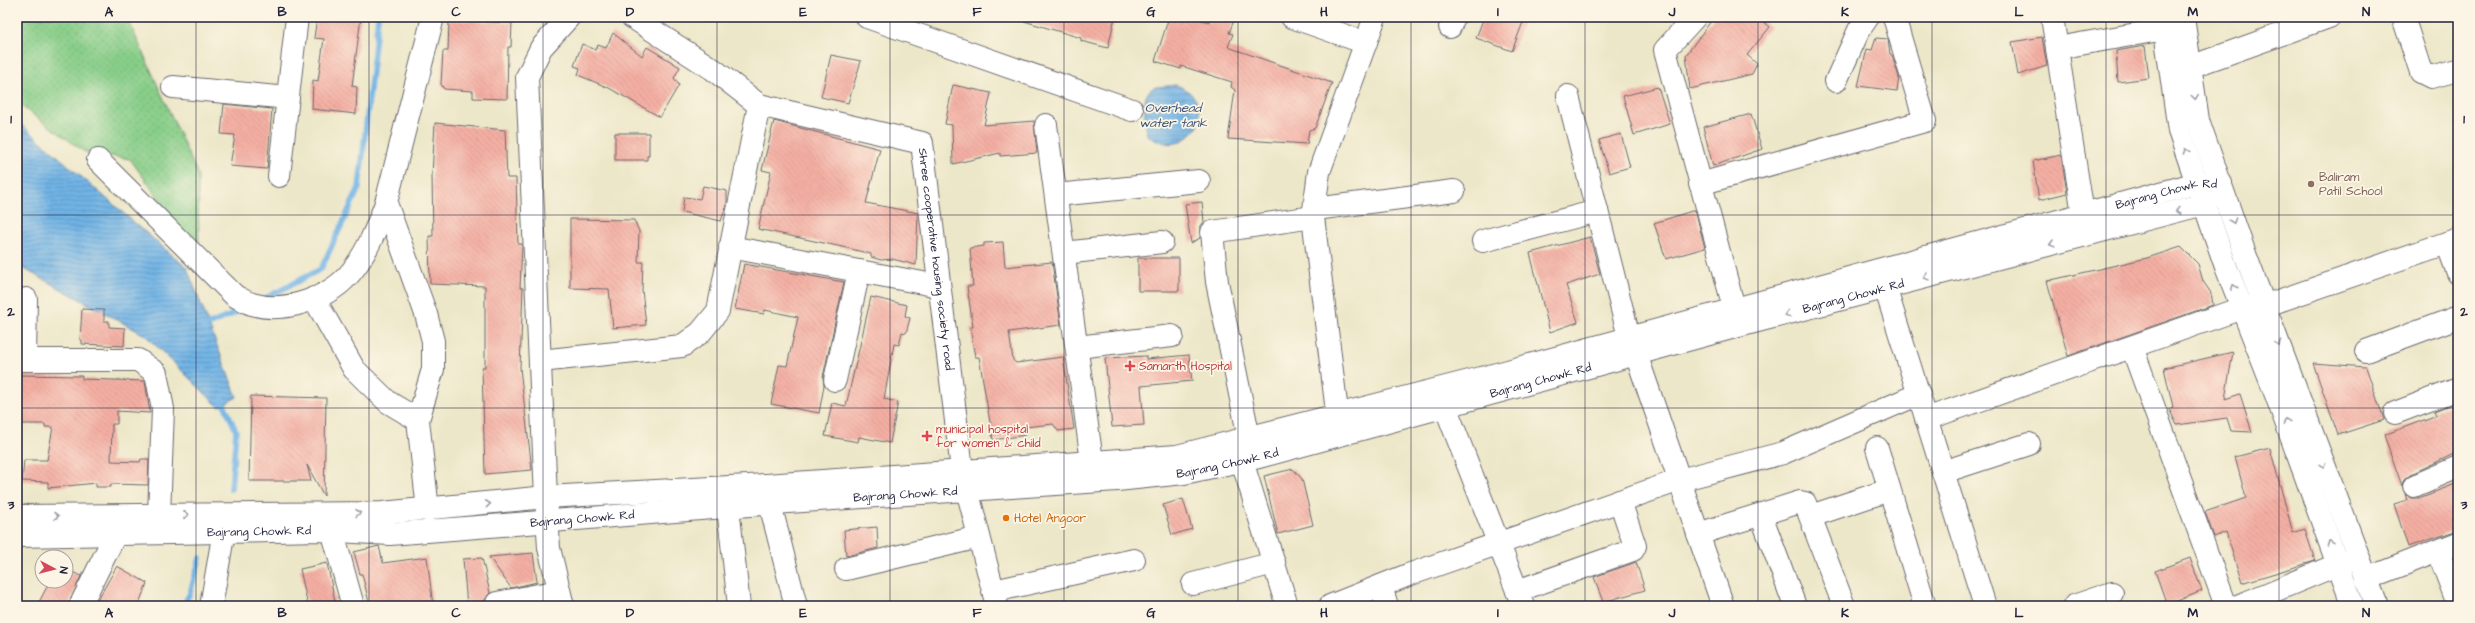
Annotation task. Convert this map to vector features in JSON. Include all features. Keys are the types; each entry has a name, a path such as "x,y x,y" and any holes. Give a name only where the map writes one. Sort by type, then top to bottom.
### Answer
{"street":[{"path":"279,176 297,17"},
{"path":"98,160 235,296 252,304 276,307 300,303 314,298 328,292 351,272 368,246 386,203 433,17"},
{"path":"498,606 497,603 561,598 549,548 527,77 541,48 569,17"},
{"path":"540,361 682,346 700,333 718,311 759,105 714,70 632,17"},
{"path":"867,17 1132,110"},
{"path":"1292,17 1366,43"},
{"path":"1339,425 1314,213 1319,172 1375,17"},
{"path":"1695,17 1665,50 1736,318"},
{"path":"1836,82 1859,30 1868,17"},
{"path":"1700,184 1925,122 1894,17"},
{"path":"2052,17 2083,214"},
{"path":"2183,17 2198,120 2264,306 2376,606"},
{"path":"2190,67 2329,17"},
{"path":"2403,17 2421,72 2432,77 2458,70"},
{"path":"2056,48 2164,23 2179,131 2242,308 2353,606"},
{"path":"172,87 288,98"},
{"path":"1568,96 1632,346 1723,606"},
{"name":"Shree cooperative housing society road","path":"759,105 922,143 964,480 996,598"},
{"path":"1046,124 1093,471"},
{"path":"1056,195 1198,181"},
{"name":"Bajrang Chowk Rd","path":"1883,278 2083,214 2197,183 2221,184"},
{"name":"Bajrang Chowk Rd","path":"17,536 115,535 226,524 330,522 546,497 768,494 1093,471 1177,456 1242,447 1339,425 1883,278 2204,204 2221,184"},
{"path":"1287,606 1242,447 1216,282 1212,232 1314,213 1454,191"},
{"path":"386,203 426,314 433,341 433,369 418,420 428,510"},
{"path":"1483,241 1597,211"},
{"path":"1926,419 2242,308 2264,306 2452,241 2458,273"},
{"path":"1064,253 1162,242"},
{"path":"730,247 939,286"},
{"path":"835,380 859,271"},
{"path":"1883,278 1985,606"},
{"path":"314,298 354,369 388,402 418,420"},
{"path":"26,299 21,360 138,360 156,373 163,409 159,515"},
{"path":"2366,351 2458,317"},
{"path":"1077,347 1172,336"},
{"name":"Bajrang Chowk Rd","path":"1339,425 1445,406 1632,346"},
{"path":"2132,347 2226,606"},
{"path":"2395,413 2458,390"},
{"path":"1330,606 1384,596 1498,544 1680,480 1783,453 1919,394"},
{"path":"1445,406 1520,598 1633,550 1635,546 1620,501"},
{"path":"1943,472 2029,444"},
{"path":"1877,448 1925,606"},
{"path":"2414,486 2458,467"},
{"path":"1811,516 1889,490"},
{"path":"768,494 796,606"},
{"name":"Bajrang Chowk Rd","path":"330,522 390,534 728,507 768,494"},
{"path":"1698,534 1800,502 1807,505 1844,606"},
{"path":"728,507 739,606"},
{"path":"1761,514 1795,606"},
{"name":"Bajrang Chowk Rd","path":"17,516 159,515 226,524"},
{"path":"330,522 353,606"},
{"path":"211,606 226,524"},
{"path":"80,606 115,535"},
{"path":"846,569 979,537"},
{"path":"2366,579 2458,543"},
{"path":"2438,551 2458,604"},
{"path":"2238,606 2358,556"},
{"path":"996,598 1134,560"},
{"path":"1193,584 1274,563"},
{"path":"2074,606 2112,593"}],"green space":[{"path":"17,17 127,17 198,175 199,254 130,159 85,152 17,103"}],"water":[{"name":"Overhead water tank","path":"1176,85 1189,92 1196,101 1199,113 1198,127 1180,142 1163,142 1147,135 1144,108 1145,100 1151,89"},
{"path":"17,121 187,268 237,397 219,407 145,335 17,265"}],"building":[{"path":"317,17 361,17 352,86 357,87 356,114 312,109 313,80 318,81 324,39 314,38"},
{"path":"1025,17 1115,17 1108,48 1081,41 1081,38 1024,21"},
{"path":"1169,17 1192,17 1209,22 1210,17 1224,17 1234,20 1229,33 1233,34 1228,47 1332,83 1315,128 1309,130 1307,144 1228,139 1235,90 1231,87 1232,82 1181,66 1181,69 1155,61"},
{"path":"1484,17 1525,17 1512,51 1476,38"},
{"path":"1714,17 1758,17 1770,27 1747,55 1757,64 1752,74 1690,89 1686,55"},
{"path":"449,20 512,23 511,47 508,47 507,99 473,98 473,91 444,89 441,84 443,51 448,51"},
{"path":"613,33 642,56 647,47 680,67 674,78 679,85 660,117 609,88 578,75 580,68 574,66 582,44 596,50 598,45 606,48"},
{"path":"2042,37 2047,66 2018,75 2012,42"},
{"path":"1876,38 1888,39 1890,54 1892,55 1899,77 1897,91 1858,86 1867,49 1872,50"},
{"path":"2145,46 2149,78 2118,82 2116,51"},
{"path":"831,55 861,61 848,103 821,97"},
{"path":"953,85 991,93 984,125 1034,121 1037,153 1000,156 1000,153 953,164 952,125 945,124"},
{"path":"1658,87 1670,124 1634,135 1623,96"},
{"path":"224,104 272,109 267,169 230,166 235,135 221,134"},
{"path":"1751,114 1762,149 1713,166 1703,127"},
{"path":"774,121 880,149 866,203 918,213 916,265 892,259 881,260 871,257 871,254 758,229 771,172 762,170"},
{"path":"435,123 505,130 507,178 516,178 518,244 522,244 520,288 523,288 520,368 532,470 485,474 482,367 485,367 485,286 430,284 429,236 433,236 432,175"},
{"path":"615,133 649,133 649,156 647,156 647,160 615,160"},
{"path":"1621,134 1630,167 1609,173 1599,140"},
{"path":"2061,155 2067,193 2039,200 2033,161"},
{"path":"703,186 727,191 727,204 721,221 682,212 684,197 700,199"},
{"path":"1202,202 1204,222 1200,227 1200,238 1191,243 1185,204"},
{"path":"1695,210 1705,248 1666,259 1654,223"},
{"path":"570,219 634,220 639,231 638,262 643,262 642,290 646,325 613,328 609,289 570,288"},
{"path":"1590,237 1600,274 1566,285 1578,322 1550,332 1530,253"},
{"path":"1003,242 1005,267 1052,262 1061,325 1009,332 1013,360 1016,363 1063,357 1074,429 1058,431 1053,424 1025,427 1026,435 993,440 979,357 975,357 970,327 973,327 967,286 973,286 970,248 984,246 984,243"},
{"path":"2181,247 2198,264 2203,281 2211,293 2213,305 2068,356 2047,281 2147,258"},
{"path":"1138,258 1179,258 1179,291 1138,291"},
{"path":"744,264 844,282 823,377 824,386 819,413 771,404 779,365 787,366 798,317 765,310 764,314 735,309"},
{"path":"871,297 907,305 905,316 910,318 906,333 902,332 899,345 894,344 884,399 898,402 890,443 859,437 858,442 825,436 832,403 846,406"},
{"path":"82,309 104,310 104,321 109,321 109,327 125,328 124,346 82,344 82,340 80,340"},
{"path":"2233,352 2225,399 2240,394 2252,432 2231,431 2227,418 2177,425 2169,409 2173,407 2164,368"},
{"path":"1189,355 1192,381 1141,386 1144,425 1112,427 1105,358 1146,356 1146,359"},
{"path":"2313,363 2366,367 2384,420 2338,435"},
{"path":"17,375 82,376 82,379 145,381 150,413 117,411 117,424 112,424 111,461 140,462 141,459 149,459 148,485 111,484 111,487 96,487 96,483 48,488 48,482 22,481 24,460 47,460 53,427 45,427 45,424 17,424"},
{"path":"251,396 326,398 324,496 307,465 311,481 249,481"},
{"path":"2458,402 2458,452 2409,475 2404,479 2402,486 2384,435 2437,415 2435,411"},
{"path":"2270,448 2293,533 2305,529 2315,561 2242,583 2226,532 2214,537 2205,512 2246,498 2235,457"},
{"path":"1293,469 1302,479 1313,525 1278,534 1264,476"},
{"path":"2458,483 2458,530 2408,547 2394,504 2407,500 2405,494 2412,498 2419,498"},
{"path":"1183,499 1192,529 1172,535 1163,505"},
{"path":"877,527 878,548 846,556 844,530"},
{"path":"379,546 383,563 427,557 433,606 370,606 362,574 360,574 354,552"},
{"path":"533,553 537,582 511,588 489,557"},
{"path":"482,558 490,593 485,600 485,606 467,606 463,559"},
{"path":"2190,558 2202,591 2167,605 2155,571"},
{"path":"1636,562 1645,590 1603,602 1594,577"},
{"path":"327,563 336,606 308,606 300,569"},
{"path":"117,566 147,583 138,606 94,606"},
{"path":"74,573 81,576 68,606 37,606 46,589 74,589"}],"waterway":[{"path":"264,299 321,269 359,188 378,17"},
{"path":"203,327 247,308"},
{"path":"222,399 236,431 231,489"},
{"path":"183,606 190,593 200,558"}],"place":[{"name":"Baliram Patil School","path":"2311,184"},
{"name":"Samarth Hospital","path":"1130,366"},
{"name":"municipal hospital for women & child","path":"927,436"},
{"name":"Hotel Angoor","path":"1006,518"}]}
